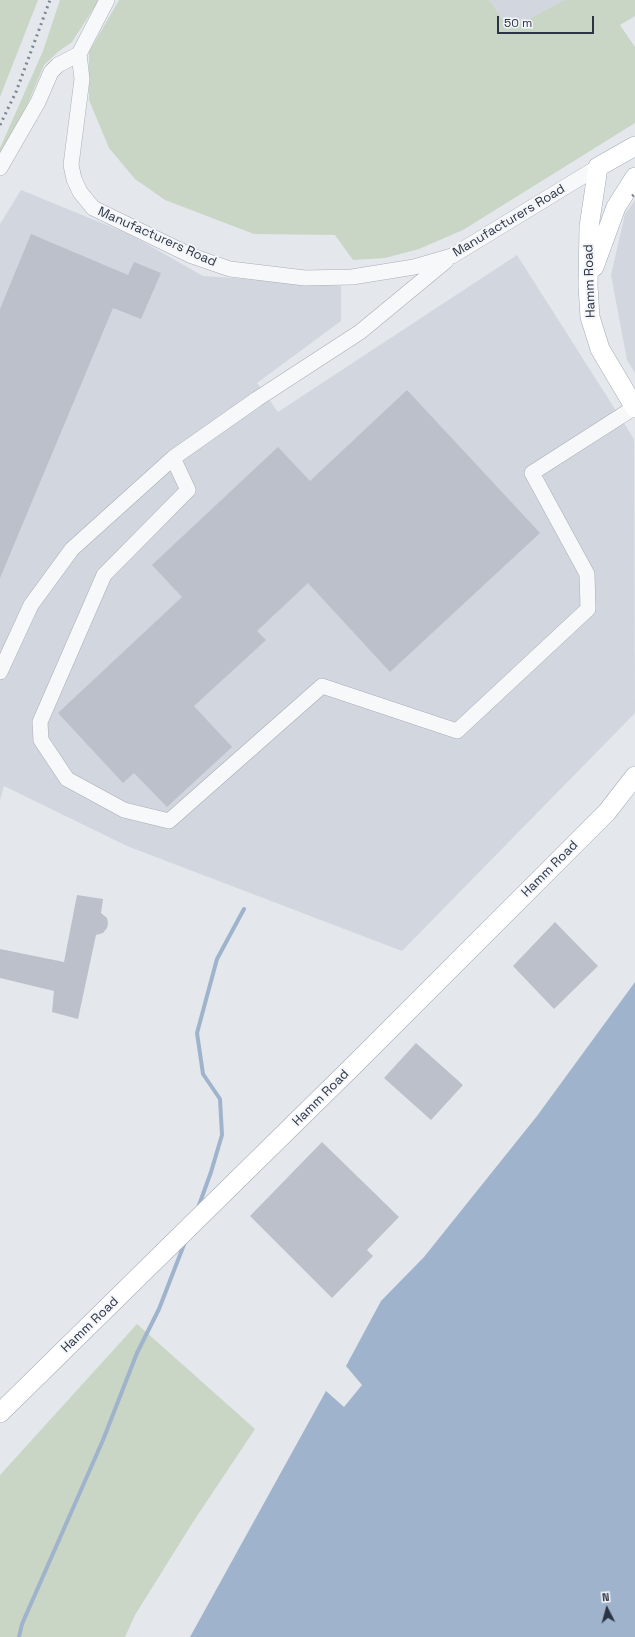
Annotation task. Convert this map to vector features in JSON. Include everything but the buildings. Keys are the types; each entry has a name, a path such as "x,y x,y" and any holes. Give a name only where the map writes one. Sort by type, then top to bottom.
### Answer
{"main road":[{"name":"Manufacturers Road","path":"598,167 635,146"},
{"name":"Hamm Road","path":"598,167 589,227 588,286 590,317 600,349 635,407"},
{"path":"588,286 599,249 616,207 635,177"},
{"name":"Hamm Road","path":"0,1413 341,1078 607,812 635,776"}],"street":[{"path":"0,168 38,102 51,72 58,65 79,54 107,0"},
{"name":"Manufacturers Road","path":"79,54 82,78 71,165 74,179 80,192 93,208 192,256 230,269 306,278 352,278 414,267 452,256 598,167"},
{"path":"0,672 31,604 72,549 173,458 257,399 360,332 452,256"},
{"path":"173,458 188,490 104,575 40,722 41,740 67,779 124,810 169,822 322,686 457,731 588,609 587,574 532,473 635,407"}],"shaded area":[{"path":"489,0 564,0 510,29"},
{"path":"21,190 131,235 203,276 341,286 341,321 257,383 278,412 517,255 634,439 635,713 402,951 127,846 4,786 0,800 0,224"},
{"path":"635,200 635,373 627,360 611,275 625,214"}],"green space":[{"path":"0,0 38,0 0,97"},
{"path":"60,0 99,0 72,42 59,51 44,65 20,122 0,157 0,148 43,51"},
{"path":"119,0 489,0 510,29 564,0 635,0 635,16 620,25 635,47 635,123 463,230 419,249 385,258 353,260 335,235 254,234 165,200 135,179 109,148 89,100 89,52"},
{"path":"137,1324 255,1429 193,1522 135,1615 125,1637 0,1637 0,1475"}],"water":[{"path":"635,982 635,1637 190,1637 326,1391 344,1407 362,1385 346,1366 381,1301 424,1257 537,1116"}],"waterway":[{"path":"198,1208 222,1135 220,1099 203,1074 197,1033 217,959 244,909"},
{"path":"19,1637 22,1624 103,1440 137,1353 159,1309 185,1242"}],"railway":[{"path":"0,125 16,92 50,0"}]}
